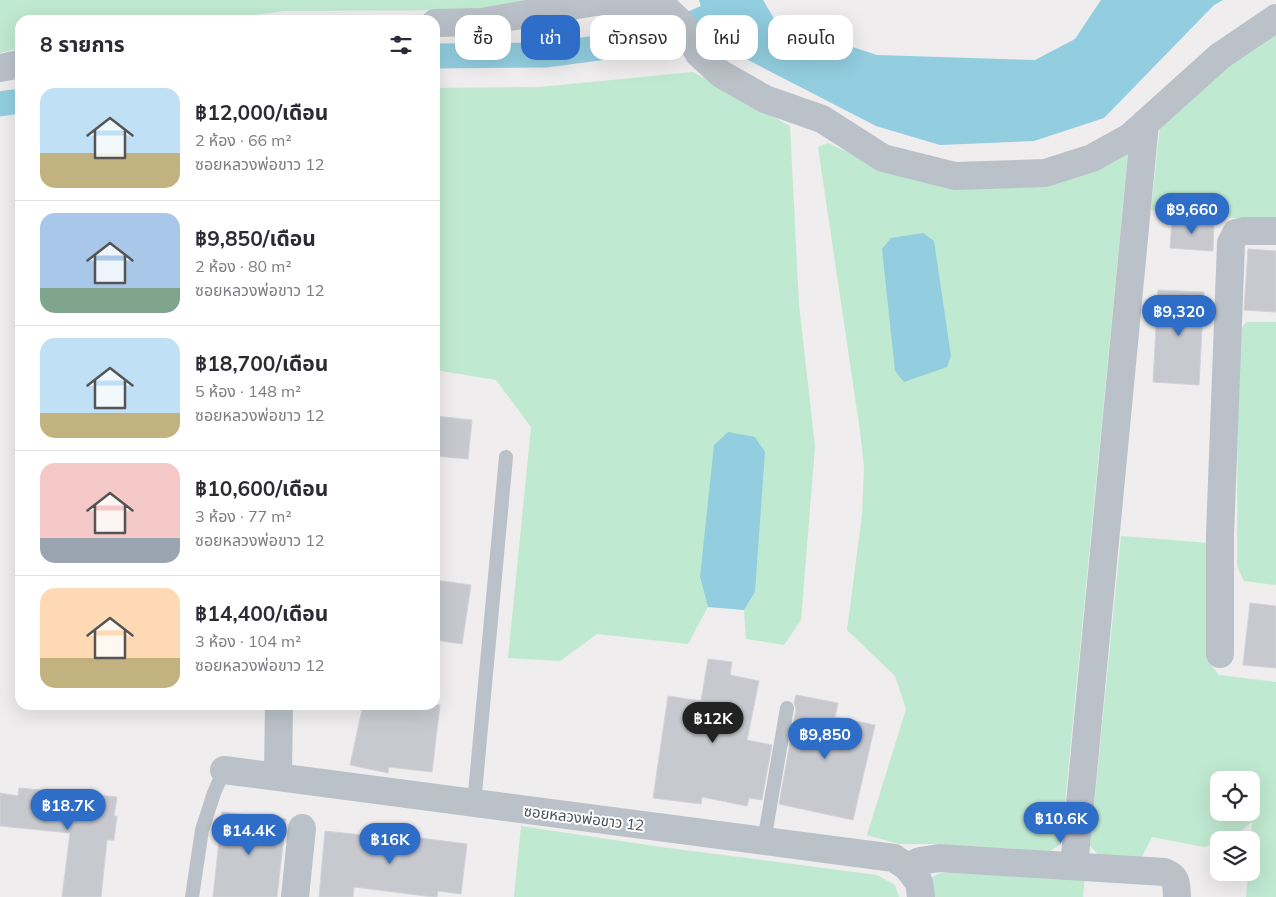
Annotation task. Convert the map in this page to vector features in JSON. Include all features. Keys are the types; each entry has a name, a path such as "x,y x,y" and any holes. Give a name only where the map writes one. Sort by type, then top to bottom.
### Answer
{"street":[{"path":"440,23 482,22 595,2 636,1 666,8 682,25 699,54 722,74 766,99 822,119 883,158 955,176 1045,174 1092,158 1130,137 1220,56 1276,18"},
{"path":"0,68 15,65"},
{"path":"1074,866 1145,123"},
{"path":"1220,654 1220,535 1231,243 1236,233 1244,230 1276,231"},
{"path":"278,777 279,710"},
{"name":"ซอยหลวงพ่อขาว 12","path":"224,770 894,858 907,867"},
{"path":"295,897 302,828"},
{"path":"921,897 919,882 907,867 920,861 939,858 1164,872 1170,874 1175,879 1177,897"}],"lane":[{"path":"474,804 506,457"},
{"path":"764,841 788,708"},
{"path":"192,897 202,830 224,770"}],"green space":[{"path":"0,0 554,0 480,10 285,11 256,15 15,15 15,49 0,53"},
{"path":"1276,27 1276,222 1151,210 1160,126 1230,60"},
{"path":"693,72 790,126 799,304 815,447 801,620 784,645 746,639 744,610 755,592 700,577 708,607 688,644 597,634 560,661 508,658 531,427 496,380 440,371 440,88 540,87"},
{"path":"828,143 888,171 1002,185 1056,184 1128,153 1061,844 1050,851 938,844 899,844 867,835 906,709 895,676 847,630 862,515 864,468 818,147"},
{"path":"1247,322 1276,322 1276,585 1244,581 1237,566 1238,331"},
{"path":"1121,536 1210,543 1211,665 1219,675 1276,682 1276,897 1246,897 1247,881 1260,881 1260,831 1252,831 1252,822 1241,831 1210,831 1210,845 1204,847 1152,837 1140,861 1101,857 1090,846"},
{"path":"521,826 661,847 877,875 895,885 899,897 514,897"},
{"path":"956,870 1085,877 1083,897 929,897 927,881 938,874"}],"water":[{"path":"699,0 763,0 772,15 768,15 768,60 853,60 853,47 877,55 1035,60 1075,39 1101,0 1223,0 1214,5 1104,118 1034,141 940,145 876,126 748,60 758,60 758,15 703,15"},
{"path":"923,233 934,241 951,356 947,367 904,382 895,371 882,249 891,238"},
{"path":"728,432 755,437 765,452 755,592 744,610 708,607 700,577 714,445"}],"building":[{"path":"1172,219 1214,222 1213,251 1170,248"},
{"path":"1248,249 1276,251 1276,312 1244,310"},
{"path":"1158,290 1204,292 1199,385 1153,382"},
{"path":"440,417 472,420 468,459 440,456"},
{"path":"440,581 471,585 462,644 440,641"},
{"path":"1250,603 1276,606 1276,668 1243,665"},
{"path":"708,659 732,662 730,675 759,681 747,740 772,745 762,800 749,798 747,806 702,797 701,804 653,798 668,696 701,701"},
{"path":"796,695 838,703 835,717 875,725 853,820 779,804 796,709 794,703"},
{"path":"362,710 439,710 432,772 389,767 388,773 350,765"},
{"path":"19,788 117,797 114,816 117,816 114,840 107,840 101,897 62,897 70,833 0,826 0,793 18,796"},
{"path":"222,812 286,819 277,897 213,897"},
{"path":"325,831 372,836 373,832 467,844 461,894 438,891 437,897 433,897 354,887 353,897 319,897"}],"waterway":[{"path":"440,56 545,55 651,41 728,8"},
{"path":"0,104 15,102"}]}
